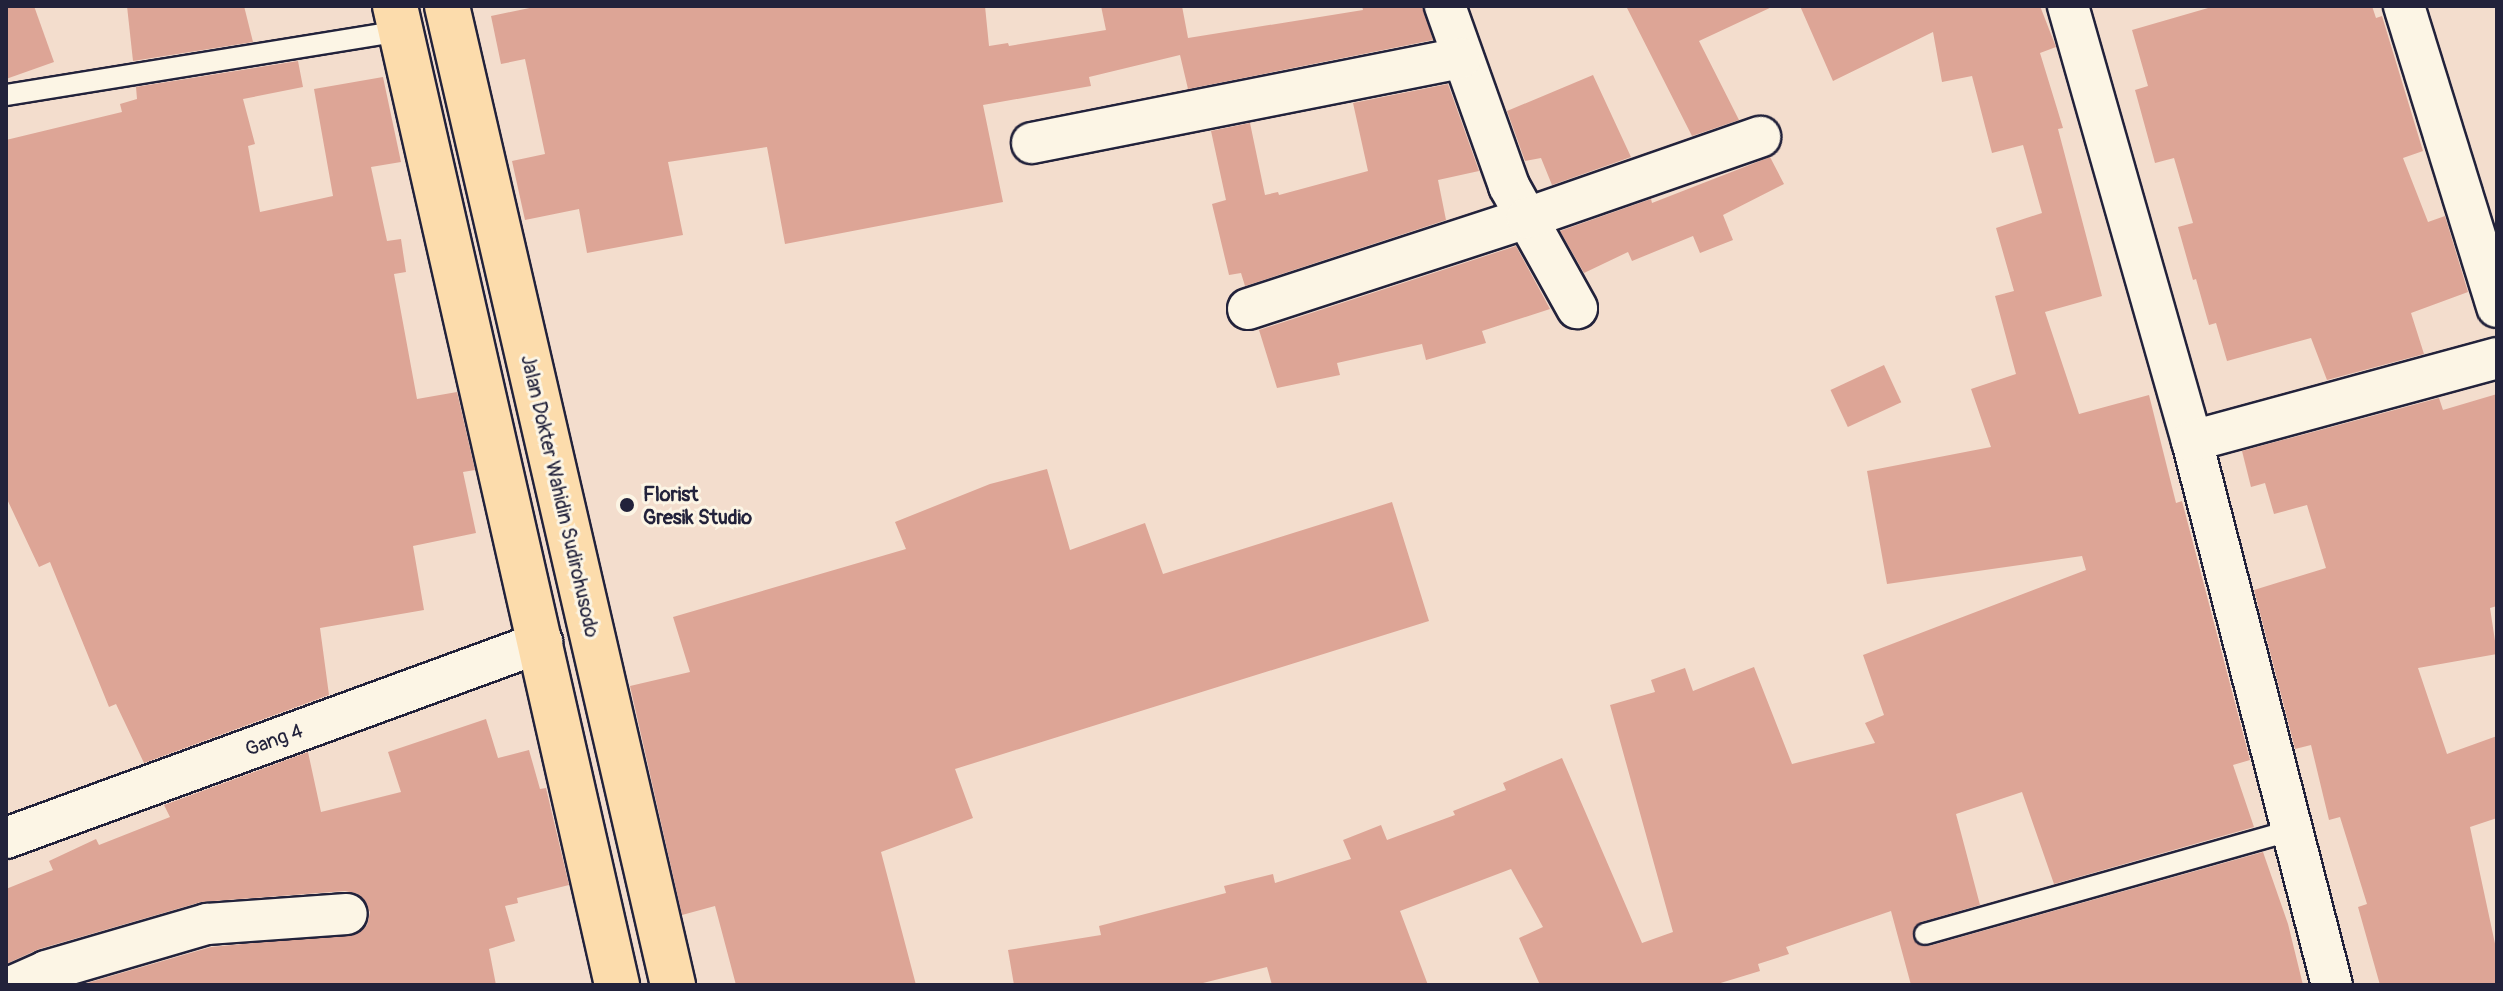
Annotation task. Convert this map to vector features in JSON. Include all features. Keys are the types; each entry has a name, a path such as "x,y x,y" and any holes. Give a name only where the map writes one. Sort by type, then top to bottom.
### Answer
{"highway":[{"name":"Jalan Dokter Wahidin Sudirohusodo","path":"447,6 673,985"},
{"path":"398,18 542,642 617,985"}],"street":[{"path":"1445,6 1509,186 1577,308"},
{"path":"2068,6 2192,441 2332,985"},
{"path":"2404,6 2497,307"},
{"path":"1032,143 1461,58"},
{"path":"1248,309 1527,218 1760,137"},
{"path":"2192,441 2497,358"},
{"name":"Gang 4","path":"6,838 542,642"},
{"path":"15,985 46,971 207,924 347,914"}],"lane":[{"path":"6,95 398,18"},
{"path":"1925,934 2292,830"}],"building":[{"path":"6,6 34,6 54,62 6,79"},
{"path":"127,6 244,6 253,42 133,61"},
{"path":"539,6 985,6 989,46 1008,43 1009,46 1106,30 1101,6 1182,6 1188,38 1363,10 1362,6 1423,6 1433,40 1188,89 1180,55 1089,77 1091,86 983,105 1003,202 785,244 767,147 668,162 683,235 587,253 579,209 525,220 512,161 545,154 525,59 501,64 491,16"},
{"path":"1626,6 1774,6 1699,41 1739,120 1692,136"},
{"path":"1800,6 2040,6 2056,47 2040,53 2063,128 2058,129 2102,296 2045,312 2079,414 2149,395 2176,503 2182,501 2250,760 2233,765 2254,827 2054,884 2022,792 1956,814 1980,905 1921,922 1913,930 1913,938 1921,946 1929,946 2263,852 2288,924 2303,985 1911,985 1891,911 1786,947 1789,954 1758,964 1760,971 1714,985 1540,985 1519,938 1543,927 1511,869 1400,911 1428,985 1272,985 1267,967 1195,985 1014,985 1008,950 1101,935 1099,926 1226,893 1224,886 1273,874 1275,883 1351,859 1343,840 1381,825 1387,840 1455,815 1453,811 1506,790 1503,783 1562,758 1642,943 1673,932 1610,705 1655,692 1651,680 1685,668 1693,691 1754,667 1792,764 1875,743 1865,723 1884,715 1863,655 2086,570 2082,556 1887,584 1867,471 1991,447 1971,389 2016,374 1995,296 2014,291 1996,228 2042,213 2023,145 1992,153 1972,76 1942,82 1933,32 1833,81"},
{"path":"2215,6 2372,6 2376,18 2382,16 2423,151 2403,158 2428,222 2445,216 2468,292 2411,313 2424,354 2327,380 2311,338 2227,361 2216,323 2209,325 2178,227 2193,223 2174,158 2155,163 2135,90 2148,86 2132,30"},
{"path":"298,61 303,87 243,99 255,144 248,146 260,212 333,196 314,89 383,77 401,162 371,167 387,241 401,239 406,272 394,274 417,399 457,392 475,470 463,472 476,533 413,546 424,610 320,628 329,695 144,763 116,704 109,707 50,562 39,567 6,497 6,140 122,112 120,104 137,99 136,87"},
{"path":"1593,75 1631,157 1552,185 1541,158 1525,161 1507,111"},
{"path":"1448,84 1479,171 1438,180 1446,220 1245,286 1241,273 1229,275 1212,204 1226,200 1211,131 1250,123 1265,195 1278,192 1279,195 1368,171 1353,103"},
{"path":"1770,157 1784,184 1723,215 1733,240 1700,253 1693,236 1632,261 1628,252 1584,273 1560,231 1651,199 1652,203"},
{"path":"1516,246 1550,309 1482,331 1486,343 1426,360 1422,344 1337,363 1340,375 1277,388 1259,330"},
{"path":"1884,365 1901,402 1848,427 1831,390"},
{"path":"2497,394 2497,606 2490,608 2497,654 2418,668 2447,754 2497,736 2497,818 2470,827 2497,953 2497,985 2380,985 2358,907 2367,904 2340,817 2329,820 2311,745 2295,749 2254,590 2326,568 2307,505 2274,514 2265,483 2251,487 2242,451 2439,398 2443,410"},
{"path":"1047,469 1070,550 1145,523 1163,574 1392,502 1429,621 955,769 973,818 881,852 916,985 736,985 715,906 682,915 630,686 690,672 673,617 906,549 895,522 990,484"},
{"path":"486,719 498,758 529,750 540,789 546,788 569,885 517,898 518,903 505,906 515,941 489,949 496,985 80,985 211,947 359,933 367,925 370,912 358,894 345,891 201,902 39,949 6,964 6,889 53,870 49,861 96,839 99,845 170,817 164,805 308,752 321,812 401,792 388,752"}],"place":[{"name":"Florist Gresik Studio","path":"627,505"}]}
